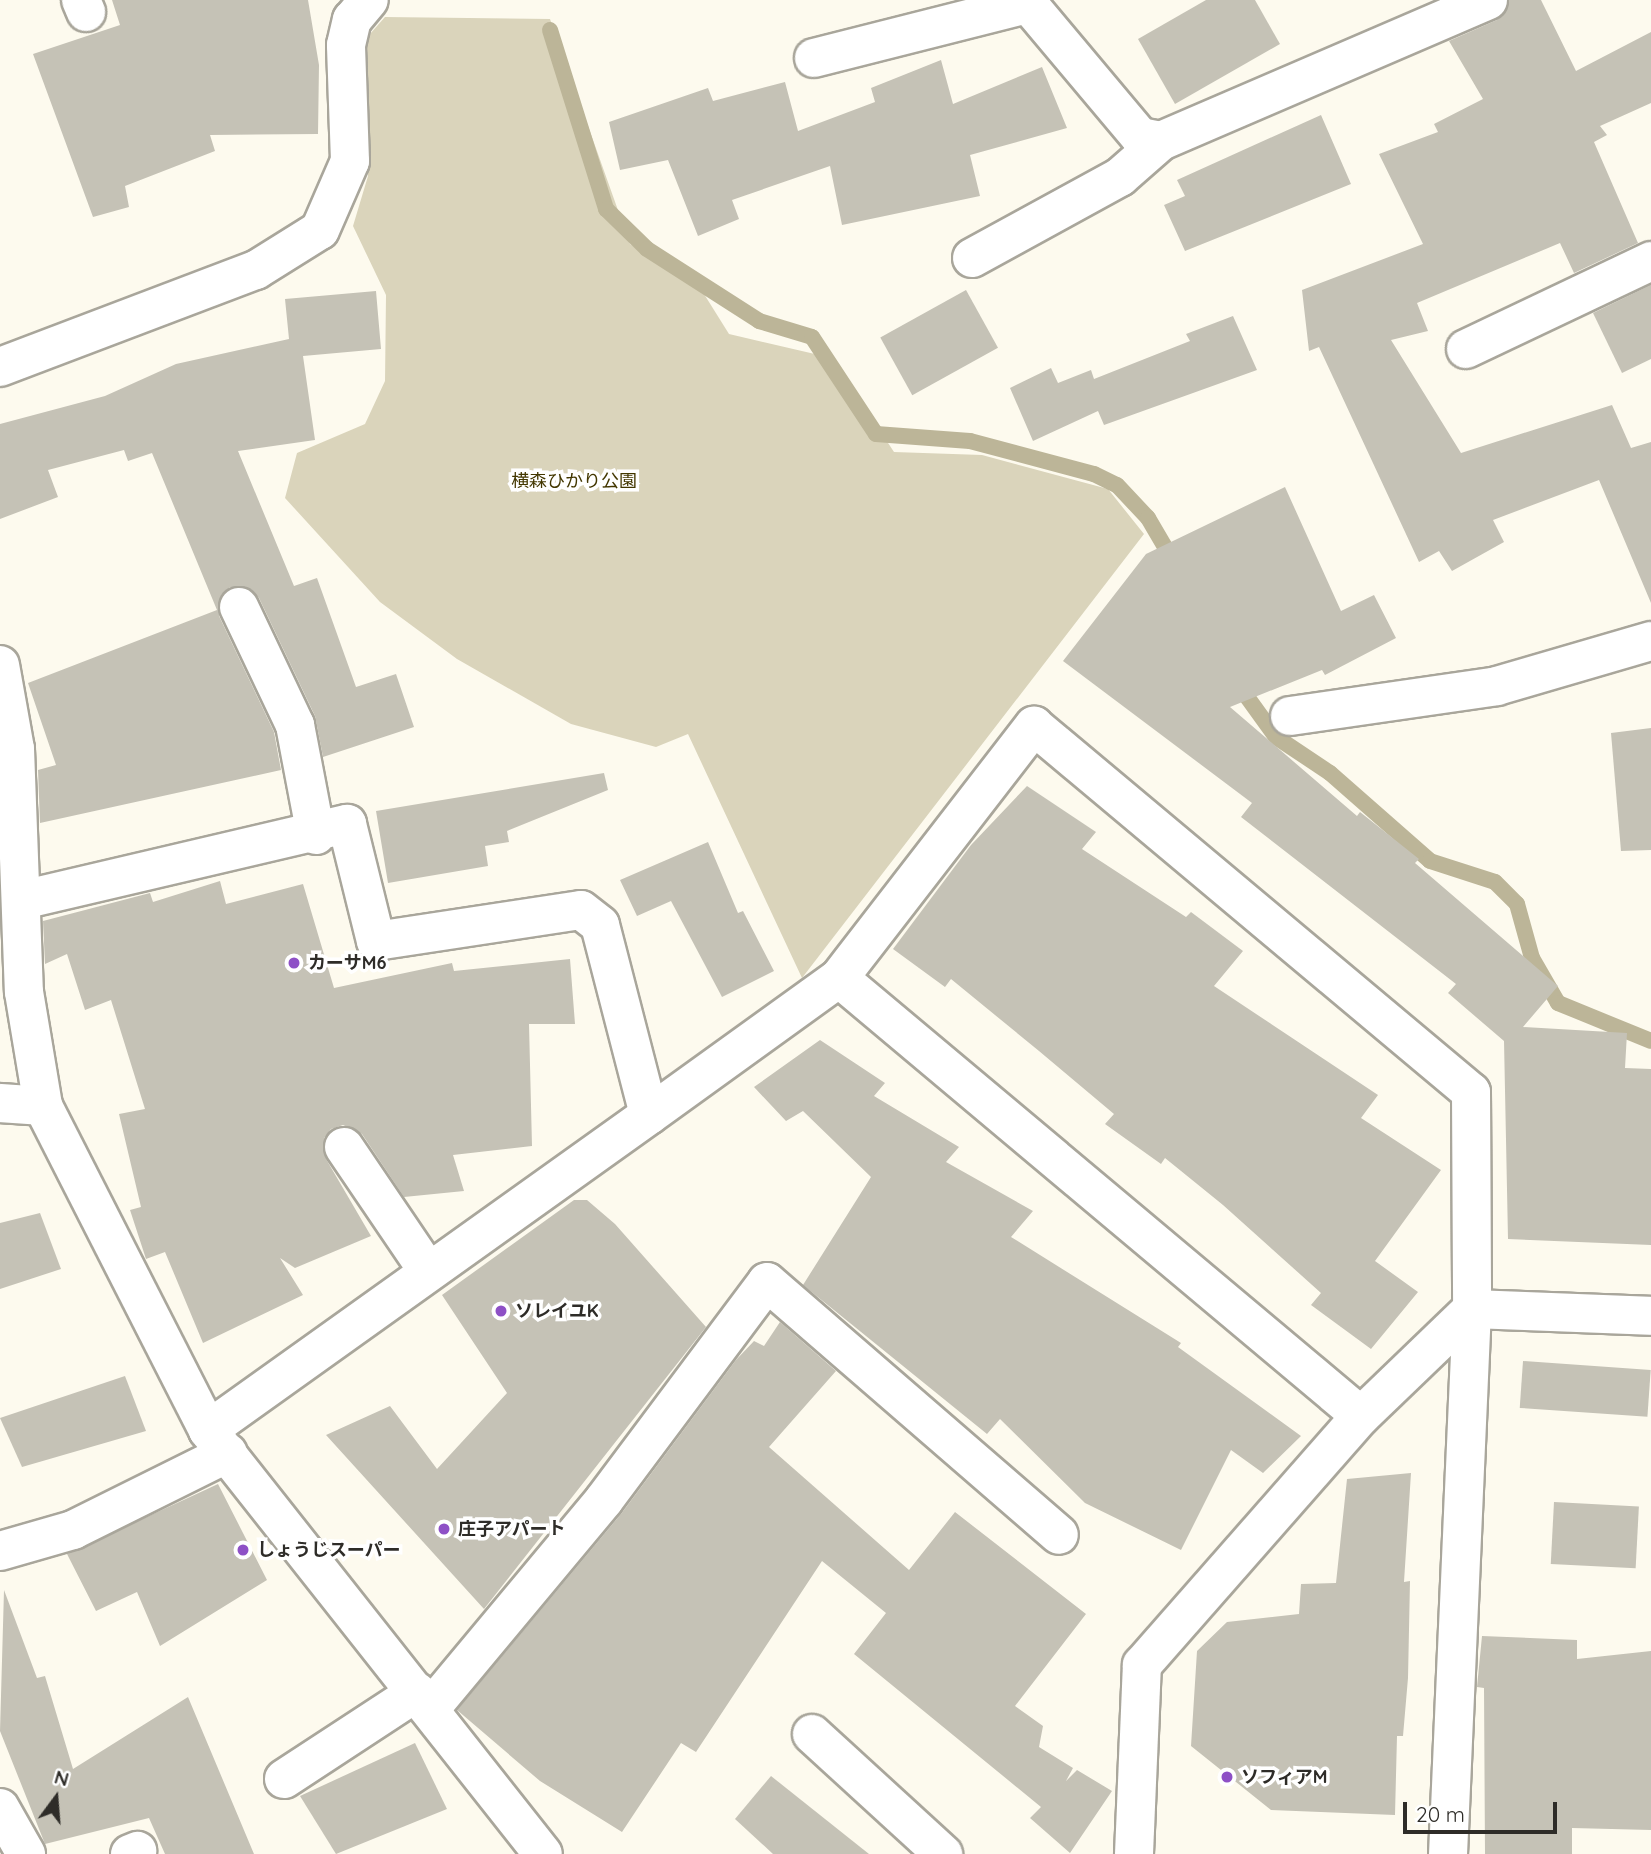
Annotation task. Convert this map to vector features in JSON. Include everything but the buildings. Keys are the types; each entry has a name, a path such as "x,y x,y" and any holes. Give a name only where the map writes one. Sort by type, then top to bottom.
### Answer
{"street":[{"path":"0,367 256,270 320,230 350,161 346,45 352,20 369,0"},
{"path":"972,258 1120,177 1161,141 1488,0"},
{"path":"814,58 1026,2 1140,137 1161,141"},
{"path":"1466,349 1651,261"},
{"path":"239,607 295,724 316,835"},
{"path":"1290,716 1497,686 1651,641"},
{"path":"0,665 22,900 24,992 43,1106 218,1442 543,1854"},
{"path":"0,1551 73,1530 218,1442 428,1271 839,978 1034,726 1471,1092 1472,1309 1448,1854"},
{"path":"22,900 316,835 347,824 376,941 581,910 600,925 649,1115"},
{"path":"839,978 1361,1416"},
{"path":"0,1103 43,1106"},
{"path":"344,1147 428,1271"},
{"path":"284,1779 424,1701 604,1500 767,1282 1059,1535"},
{"path":"1134,1854 1142,1665 1361,1416 1472,1309 1651,1316"},
{"path":"812,1734 943,1854"},
{"path":"0,1808 26,1854"}],"green space":[{"name":"横森ひかり公園","path":"385,17 550,19 630,244 704,294 729,334 832,358 894,452 982,455 1108,489 1144,534 802,978 688,734 656,747 571,724 457,659 380,602 285,498 297,453 365,424 385,381 386,295 353,226 368,176 362,43"}],"waterway":[{"path":"550,30 606,209 647,249 759,321 812,337 876,434 970,441 1094,474 1117,485 1148,518 1175,564"},
{"path":"1237,683 1276,737 1330,773 1430,861 1495,882 1517,904 1532,958 1558,1003 1651,1041"}],"place":[{"name":"カーサM6","path":"294,963"},
{"name":"ソレイユK","path":"501,1311"},
{"name":"庄子アパート","path":"444,1529"},
{"name":"しょうじスーパー","path":"243,1550"},
{"name":"ソフィアM","path":"1227,1777"}]}
